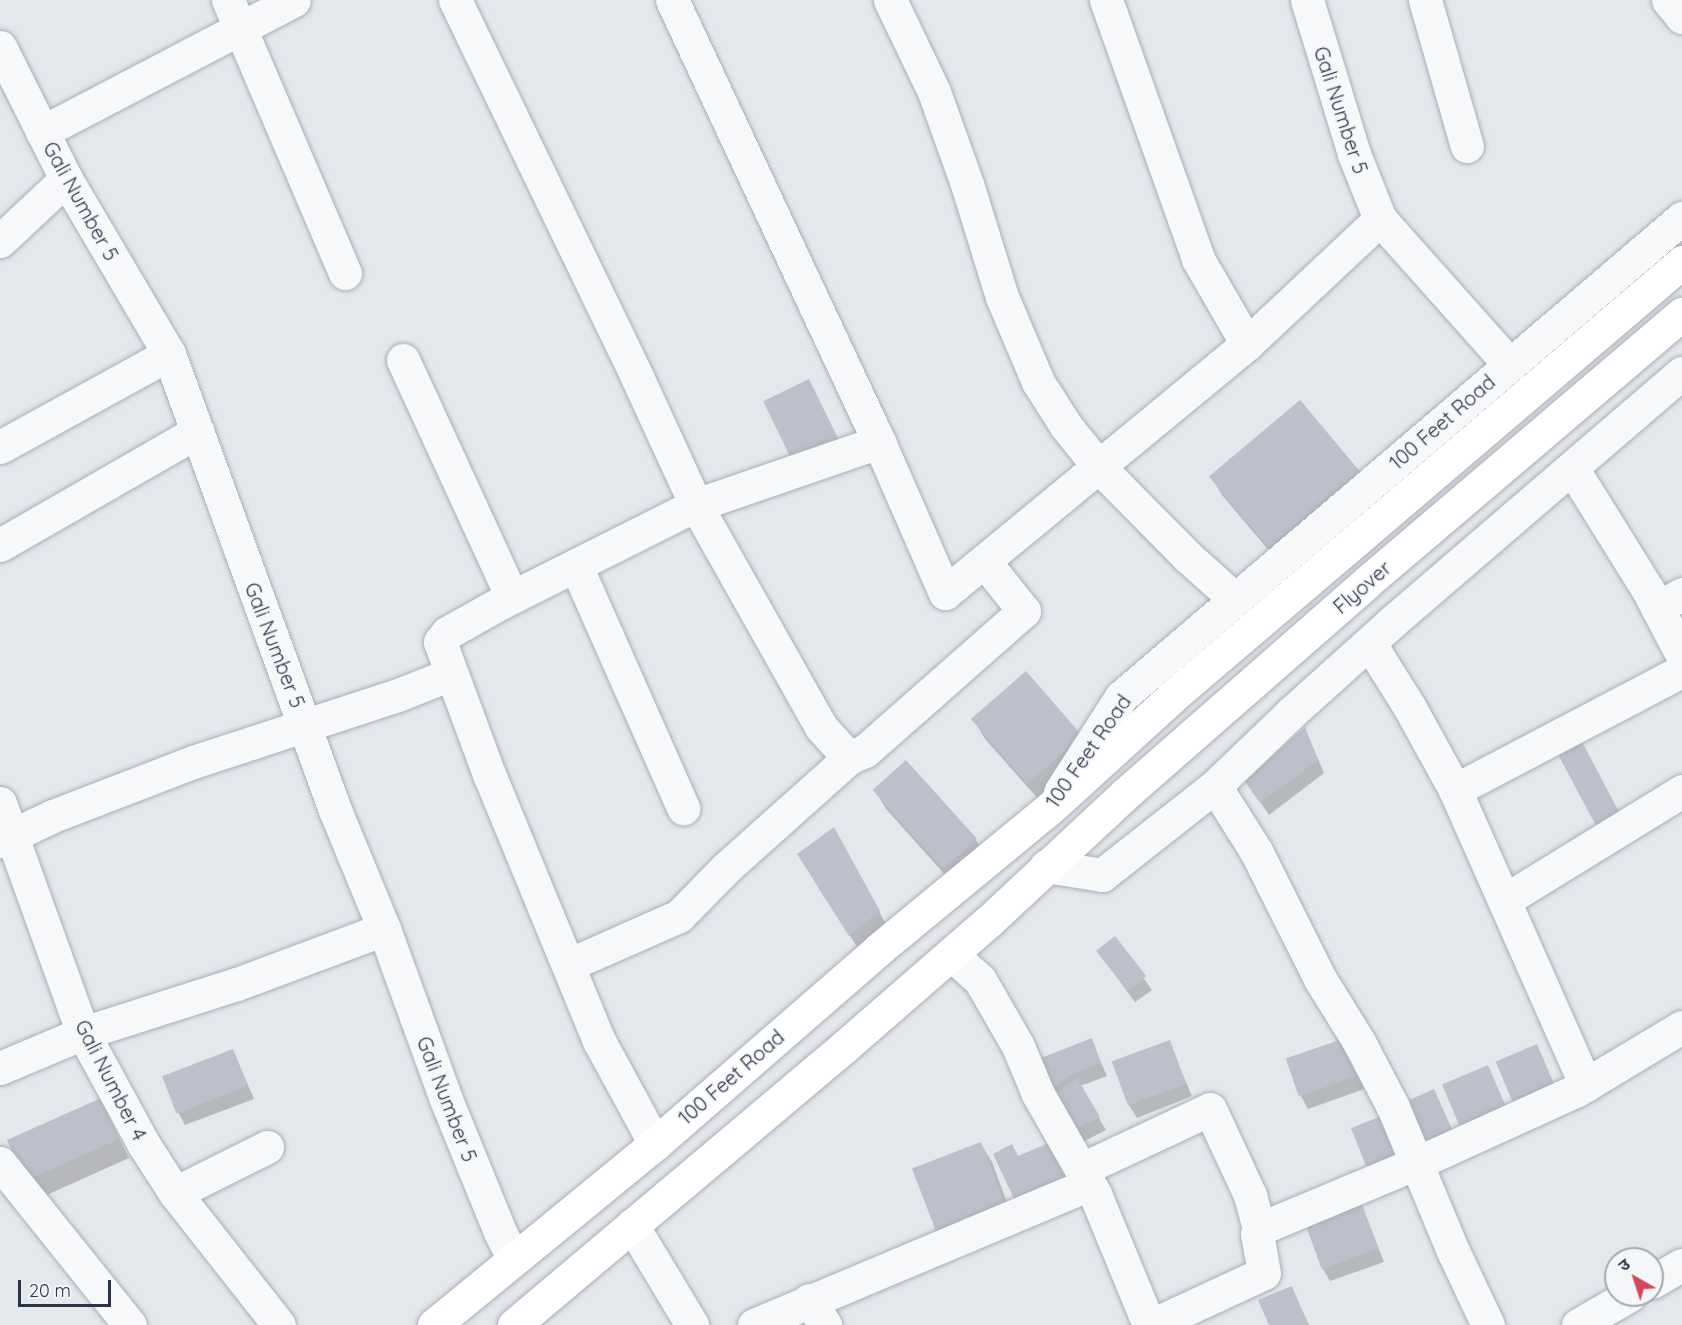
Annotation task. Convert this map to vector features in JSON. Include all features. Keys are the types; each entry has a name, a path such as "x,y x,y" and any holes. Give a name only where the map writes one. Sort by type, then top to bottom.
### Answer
{"main road":[{"name":"Flyover","path":"1049,809 1173,696 1682,262"},
{"name":"Flyover","path":"1046,866 1358,590 1682,314"},
{"name":"100 Feet Road","path":"434,1325 655,1143 879,949 1049,809"},
{"path":"514,1325 951,954 1046,866"}],"street":[{"path":"42,132 235,14 294,0"},
{"path":"454,0 637,377 696,505 822,727 849,758"},
{"path":"672,0 879,442 945,593 1247,344 1380,219"},
{"path":"891,0 934,92 1018,341 1038,382 1066,426 1099,467 1188,557 1235,599"},
{"path":"1106,0 1198,259 1247,344"},
{"name":"Gali Number 5","path":"1307,0 1354,154 1380,219 1509,364"},
{"path":"1425,0 1467,146"},
{"path":"1668,0 1682,17"},
{"path":"235,14 345,273"},
{"name":"Gali Number 5","path":"1,55 66,179 169,354 335,810 384,929 445,1097 500,1232 514,1259"},
{"path":"0,241 66,179"},
{"name":"100 Feet Road","path":"1049,809 1121,697 1682,218"},
{"path":"0,447 169,354"},
{"path":"404,360 512,597"},
{"path":"1046,866 1102,875 1215,786 1291,713 1682,373"},
{"path":"0,545 198,431"},
{"path":"655,1143 599,1041 490,777 441,646 442,638 512,597 696,505 879,442"},
{"path":"1572,468 1609,524 1669,601 1682,655"},
{"path":"568,965 679,916 726,868 849,758 874,744 1024,611 984,561"},
{"path":"576,566 683,808"},
{"path":"1370,644 1388,671 1455,790 1506,900 1586,1085"},
{"path":"1455,790 1682,671"},
{"path":"7,838 53,816 128,787 398,695 451,674"},
{"path":"1215,786 1256,852 1320,979 1359,1042 1418,1163 1453,1251 1488,1325"},
{"path":"1506,900 1682,791"},
{"name":"Gali Number 4","path":"0,803 7,838 83,1033 144,1145 175,1193 279,1325"},
{"path":"0,1068 83,1033 237,984 384,929"},
{"path":"951,954 980,980 1018,1046 1038,1094 1086,1177 1151,1325 1264,1273 1256,1232 1259,1229 1418,1163 1586,1085 1682,1028"},
{"path":"754,1325 817,1312 1086,1177 1210,1108 1250,1195 1259,1229"},
{"path":"175,1193 267,1147"},
{"path":"0,1163 130,1325"},
{"path":"632,1225 692,1325"},
{"path":"1664,1275 1682,1265"},
{"path":"1578,1325 1609,1307"}],"building":[{"path":"809,379 840,443 794,465 763,401"},
{"path":"1300,400 1360,471 1269,548 1209,476"},
{"path":"1026,671 1082,736 1027,784 971,719"},
{"path":"1305,727 1318,760 1260,803 1244,780"},
{"path":"1582,742 1620,813 1596,825 1558,755"},
{"path":"906,760 977,839 943,869 873,790"},
{"path":"834,827 880,911 849,936 797,854"},
{"path":"1115,936 1146,976 1127,991 1096,951"},
{"path":"1351,1036 1364,1074 1299,1096 1286,1058"},
{"path":"1092,1038 1101,1063 1072,1074 1046,1094 1031,1062"},
{"path":"1170,1040 1186,1084 1128,1105 1112,1061"},
{"path":"1537,1044 1559,1096 1517,1113 1496,1062"},
{"path":"233,1049 247,1086 176,1114 162,1076"},
{"path":"1488,1065 1508,1112 1462,1131 1442,1085"},
{"path":"1077,1078 1100,1117 1070,1132 1052,1096"},
{"path":"1434,1089 1455,1136 1426,1149 1405,1102"},
{"path":"101,1098 119,1139 25,1181 7,1140"},
{"path":"1389,1113 1408,1160 1370,1176 1351,1128"},
{"path":"1056,1140 1081,1178 1017,1205 993,1154 1012,1144 1018,1156"},
{"path":"981,1142 1007,1210 938,1237 912,1169"},
{"path":"1359,1196 1378,1249 1322,1269 1303,1217"},
{"path":"1292,1286 1308,1325 1269,1325 1258,1300"}]}
